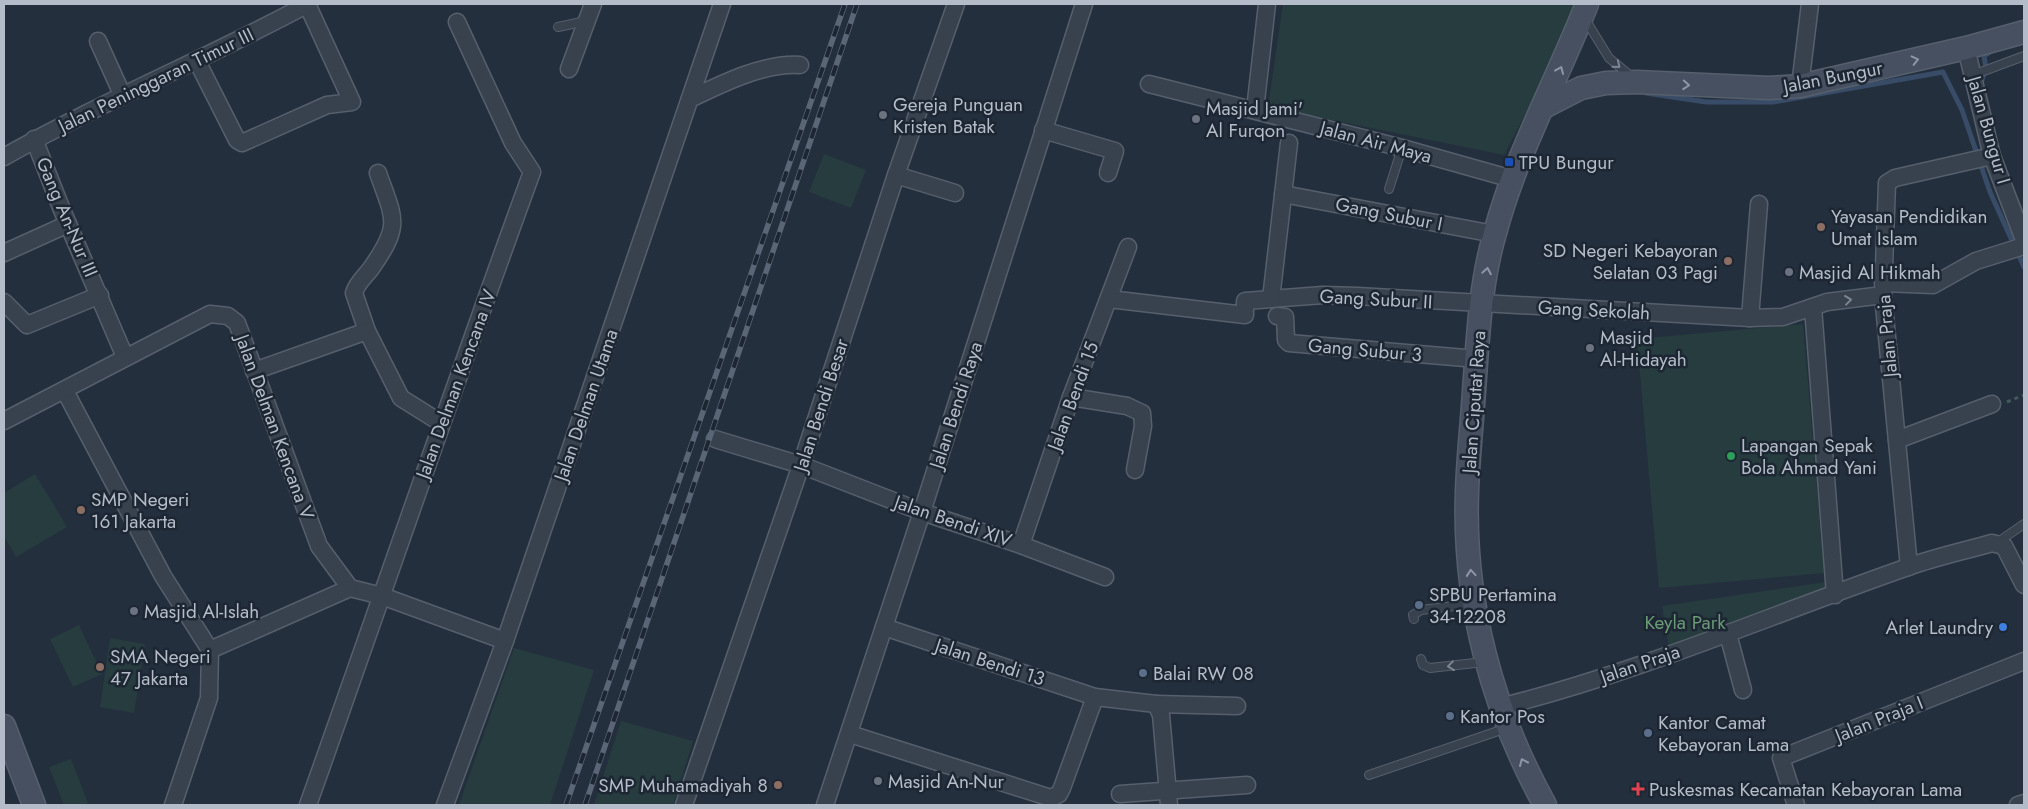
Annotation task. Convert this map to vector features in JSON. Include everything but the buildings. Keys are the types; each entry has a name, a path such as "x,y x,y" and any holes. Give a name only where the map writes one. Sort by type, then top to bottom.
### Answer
{"main road":[{"name":"Jalan Ciputat Raya","path":"1545,805 1504,718 1486,662 1474,604 1467,493 1481,304 1494,234 1512,179 1585,9"},
{"name":"Jalan Bungur","path":"1544,107 1581,88 1606,83 1637,82 1768,88 1800,86 1966,48 2024,32"},
{"path":"4,726 34,805"}],"street":[{"path":"569,69 593,4"},
{"name":"Jalan Delman Utama","path":"445,805 506,641 722,4"},
{"name":"Jalan Bendi Besar","path":"684,805 801,465 896,175 956,4"},
{"name":"Jalan Bendi Raya","path":"824,805 850,734 1084,4"},
{"path":"1255,110 1268,4"},
{"path":"1800,86 1810,4"},
{"path":"197,61 237,140 242,143 327,105 352,102 300,6"},
{"name":"Jalan Peninggaran Timur III","path":"4,157 34,139 122,94 197,61 300,6"},
{"name":"Jalan Delman Kencana IV","path":"308,805 441,422 532,172 513,143 457,22"},
{"path":"98,41 122,94"},
{"name":"Jalan Bungur I","path":"1966,48 1992,156 2024,240"},
{"path":"690,98 739,78 766,70 800,65"},
{"name":"Jalan Air Maya","path":"1149,84 1402,148 1512,179"},
{"path":"1043,130 1115,151 1108,173"},
{"name":"Gang An-Nur III","path":"34,139 125,357"},
{"path":"1271,299 1289,143"},
{"name":"Jalan Praja","path":"1909,567 1883,289 1887,183 1895,178 1992,156"},
{"path":"378,173 394,223 392,233 372,267 356,286 354,293 367,331 401,398 441,422"},
{"path":"896,175 956,193"},
{"name":"Gang Subur I","path":"1283,194 1494,234"},
{"path":"1750,318 1759,204"},
{"path":"4,253 68,224"},
{"name":"Gang Sekolah","path":"1481,304 1750,318 1783,317 1827,302 1883,289 1933,285 1970,263 2024,246"},
{"name":"Jalan Bendi 15","path":"1021,545 1071,398 1110,299 1128,247"},
{"path":"4,302 27,325 100,295"},
{"name":"Gang Subur II","path":"1110,299 1245,315 1245,301 1323,295 1481,304"},
{"path":"1813,307 1835,595"},
{"name":"Jalan Delman Kencana V","path":"4,421 210,314 228,316 237,324 319,546 350,588"},
{"name":"Gang Subur 3","path":"1277,316 1285,317 1286,340 1289,343 1477,358"},
{"path":"254,371 367,331"},
{"path":"65,391 163,576 210,650 210,698 173,805"},
{"path":"1071,398 1127,406 1142,413 1143,426 1135,470"},
{"path":"1898,440 1992,404"},
{"name":"Jalan Bendi XIV","path":"715,440 801,465 922,512 1021,545 1105,577"},
{"path":"1998,542 2004,546 2024,586"},
{"name":"Jalan Praja","path":"1504,718 1540,697 1728,634 1909,567 1998,542"},
{"path":"210,650 350,588 382,596 506,641"},
{"name":"Jalan Bendi 13","path":"884,627 1095,697 1156,704 1237,706"},
{"path":"1728,634 1743,690"},
{"name":"Jalan Praja I","path":"1796,805 1780,758 2024,661"},
{"path":"850,734 1052,798 1060,794 1095,697"},
{"path":"1156,704 1161,715 1168,798"},
{"path":"1120,794 1168,798 1247,785"},
{"path":"2018,805 2024,803"}],"lane":[{"path":"1585,9 1598,43 1609,58 1637,82"},
{"path":"558,27 586,21"},
{"path":"1974,79 1980,72 2024,56"},
{"path":"1388,188 1402,148"},
{"path":"1998,542 2024,524"},
{"path":"1414,619 1413,615 1421,610 1474,604"},
{"path":"1421,659 1423,665 1430,668 1486,662"},
{"path":"1369,775 1504,718"}],"green space":[{"path":"1283,4 1578,4 1557,53 1504,155 1268,107"},
{"path":"824,154 866,170 851,208 809,192"},
{"name":"Lapangan Sepak Bola Ahmad Yani","path":"1803,324 1824,573 1659,588 1637,339"},
{"path":"35,474 67,527 16,557 4,536 4,493"},
{"name":"Keyla Park","path":"1826,582 1830,593 1669,647 1662,606"},
{"path":"79,625 102,674 73,687 50,639"},
{"path":"110,638 145,644 134,713 100,707"},
{"path":"514,648 594,670 550,805 459,805"},
{"path":"621,721 693,741 673,805 594,805"},
{"path":"71,759 88,803 82,805 64,805 49,767"}],"waterway":[{"path":"1980,86 1986,68 1984,56 1993,50"},
{"path":"1646,93 1706,102 1773,102 1943,72 1962,110 1990,192 2024,267"}],"railway":[{"path":"566,805 845,4"},
{"path":"585,805 857,4"}],"place":[{"name":"Gereja Punguan Kristen Batak","path":"883,115"},
{"name":"Masjid Jami' Al Furqon","path":"1196,119"},
{"name":"TPU Bungur","path":"1509,162"},
{"name":"Yayasan Pendidikan Umat Islam","path":"1821,227"},
{"name":"SD Negeri Kebayoran Selatan 03 Pagi","path":"1728,261"},
{"name":"Masjid Al Hikmah","path":"1789,272"},
{"name":"Masjid Al-Hidayah","path":"1590,348"},
{"name":"Lapangan Sepak Bola Ahmad Yani","path":"1731,456"},
{"name":"SMP Negeri 161 Jakarta","path":"81,510"},
{"name":"SPBU Pertamina 34-12208","path":"1419,605"},
{"name":"Masjid Al-Islah","path":"134,611"},
{"name":"Arlet Laundry","path":"2003,627"},
{"name":"SMA Negeri 47 Jakarta","path":"100,667"},
{"name":"Balai RW 08","path":"1143,673"},
{"name":"Kantor Pos","path":"1450,716"},
{"name":"Kantor Camat Kebayoran Lama","path":"1648,733"},
{"name":"Masjid An-Nur","path":"878,781"},
{"name":"SMP Muhamadiyah 8","path":"778,785"},
{"name":"Puskesmas Kecamatan Kebayoran Lama","path":"1638,789"}]}
